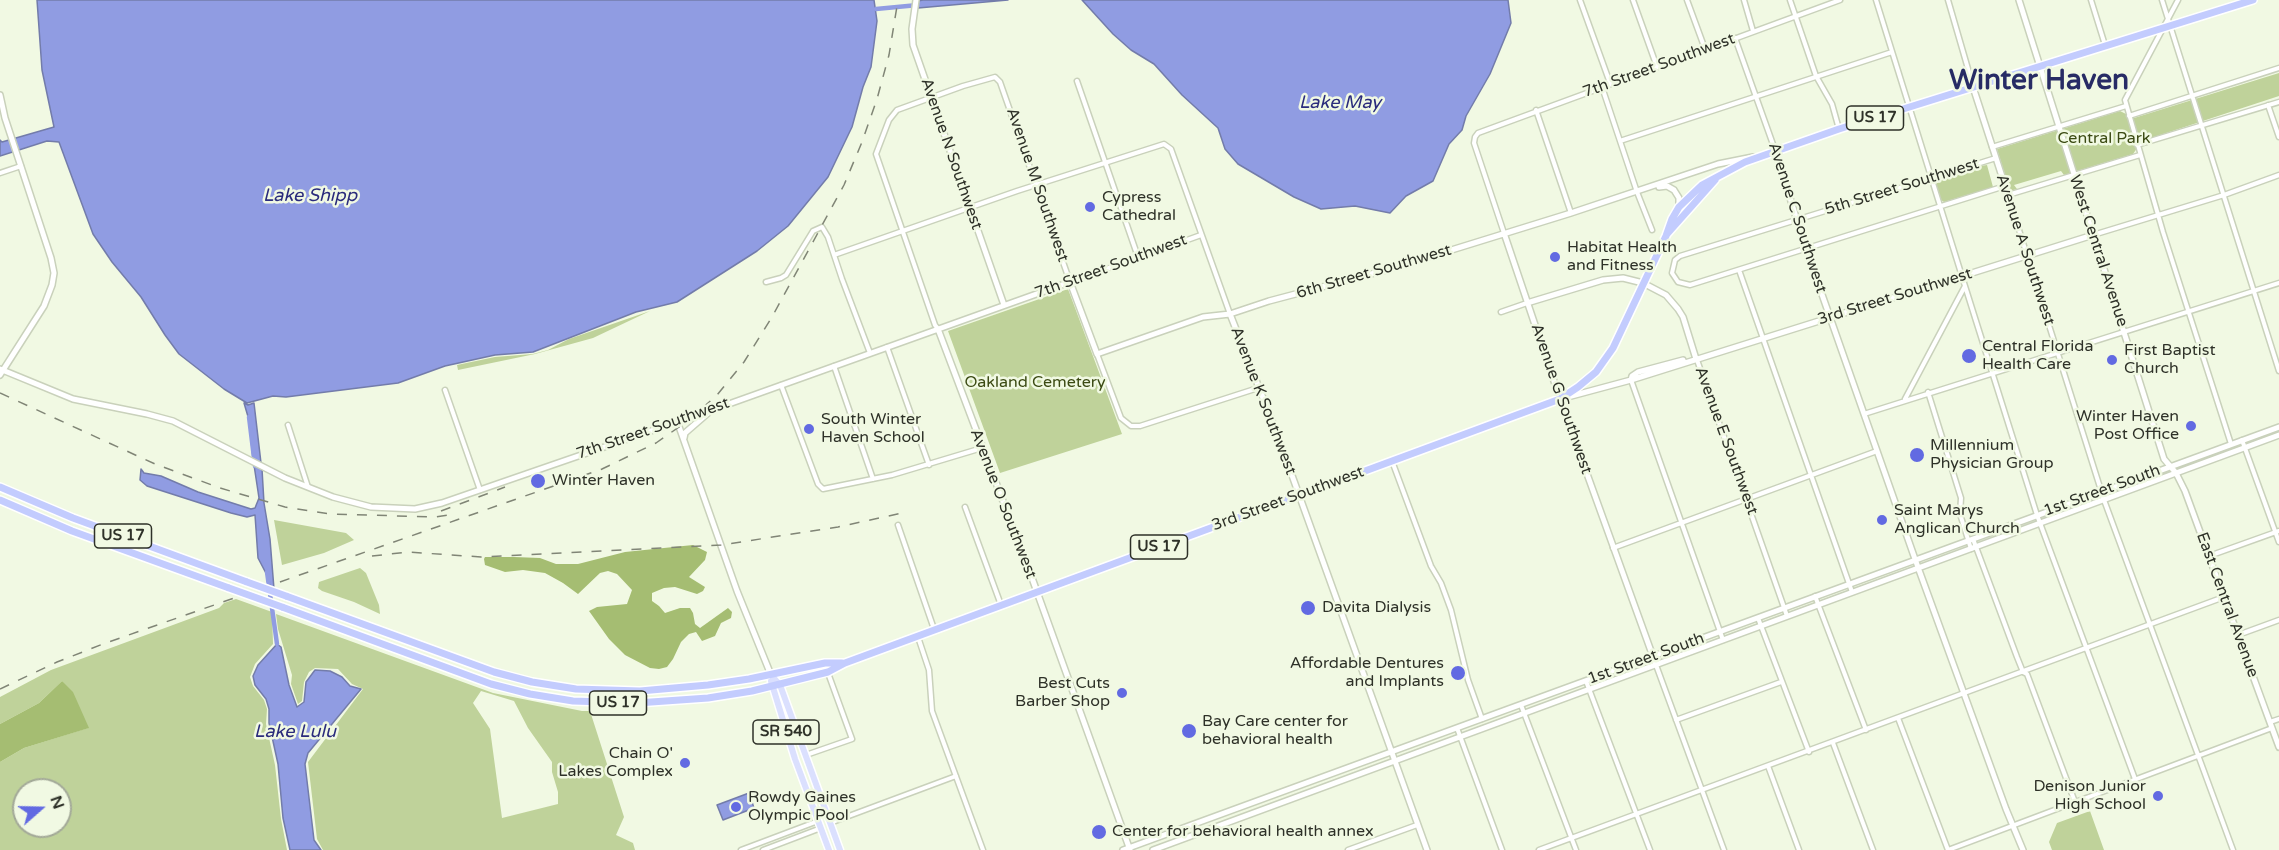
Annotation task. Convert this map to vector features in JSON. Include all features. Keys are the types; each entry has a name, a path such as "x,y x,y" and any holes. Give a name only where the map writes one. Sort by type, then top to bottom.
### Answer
{"highway":[{"name":"US 17","path":"2040,66 2163,28 2169,22 2253,0"},
{"name":"6th Street Southwest","path":"1759,156 2040,66"},
{"name":"US 17","path":"1560,399 1587,381 1605,360 1679,207 1702,185 1759,156"},
{"name":"US 17","path":"1666,236 1717,178"},
{"name":"3rd Street Southwest","path":"780,685 828,672 845,663 1560,399"},
{"name":"US 17","path":"0,487 73,518 494,672 554,686 597,691 663,689 728,683 771,675"},
{"name":"US 17","path":"0,500 72,531 491,684 552,698 596,703 637,703 708,698 780,685"},
{"name":"3rd Street Southwest","path":"771,675 825,663 845,663"}],"main road":[{"name":"SR 540","path":"771,675 780,685 840,850"},
{"name":"SR 540","path":"771,675 771,687 829,850"}],"street":[{"name":"Avenue N Southwest","path":"916,0 913,45 1004,306"},
{"path":"1580,0 1610,83"},
{"path":"1633,0 1657,67"},
{"path":"1686,0 1705,49"},
{"path":"1744,0 1753,31"},
{"path":"1791,0 1816,76 1830,101 1839,129"},
{"name":"7th Street Southwest","path":"1478,133 1840,0"},
{"path":"1876,0 2037,515 2135,779"},
{"name":"Avenue A Southwest","path":"1948,0 2104,500 2233,850"},
{"name":"West Central Avenue","path":"2019,0 2164,459 2169,466"},
{"path":"2091,0 2106,46"},
{"path":"2162,0 2279,371"},
{"path":"2169,22 2178,0"},
{"path":"2163,28 2126,96 2126,106 2230,444"},
{"name":"Avenue C Southwest","path":"1735,38 1915,560 2024,850"},
{"path":"1620,141 1892,52"},
{"path":"2129,116 2279,68"},
{"name":"Avenue M Southwest","path":"931,98 963,86 995,77 998,79 1121,418 1128,425 1140,426 1258,388"},
{"path":"1077,81 1138,257"},
{"path":"1602,87 1652,230"},
{"path":"0,95 51,258 54,280 41,311 1,372 0,384"},
{"name":"Avenue O Southwest","path":"931,98 897,110 876,149 877,160 935,325 1037,593 1127,849"},
{"path":"2137,145 2279,102"},
{"path":"2268,105 2279,137"},
{"name":"5th Street Southwest","path":"1992,147 2126,106"},
{"path":"1536,110 1571,213"},
{"name":"Avenue G Southwest","path":"1478,133 1474,143 1527,303 1656,665"},
{"name":"Avenue K Southwest","path":"1104,162 1165,144 1171,150 1230,314 1276,431 1427,850"},
{"path":"2008,195 2140,155"},
{"name":"6th Street Southwest","path":"1097,354 1203,316 1230,314 1269,301 1390,269 1637,192 1718,164 1759,156"},
{"name":"5th Street Southwest","path":"1738,270 1690,285 1682,284 1674,279 1672,273 1674,263 1680,256 1996,158"},
{"path":"834,255 1104,162"},
{"path":"0,173 20,164"},
{"path":"2093,235 2224,195 2279,175"},
{"path":"1652,187 1667,186 1674,190 1679,198 1679,207"},
{"path":"1852,592 1738,270 2005,186"},
{"path":"766,282 786,275 816,228 822,227 826,231 870,353"},
{"name":"7th Street Southwest","path":"1,372 73,399 173,421 270,471 309,488 366,506 399,510 432,506 480,490 1201,235"},
{"name":"3rd Street Southwest","path":"1560,399 1631,380 2093,235"},
{"path":"1501,312 1603,280 1623,278 1643,283"},
{"name":"Avenue E Southwest","path":"1643,283 1666,295 1678,309 1686,325 1787,616"},
{"path":"1864,414 1905,399 2279,283"},
{"path":"1905,399 1965,286"},
{"path":"887,347 929,465"},
{"path":"834,365 873,479"},
{"path":"1631,380 1723,640"},
{"path":"781,385 818,484 823,489 836,488 929,465 982,448"},
{"path":"445,390 480,490"},
{"path":"1928,392 1961,498 1960,514 2023,672 2027,674 2075,802"},
{"path":"684,440 685,433 711,409"},
{"path":"677,421 737,591 771,675"},
{"path":"288,425 309,488"},
{"name":"1st Street South","path":"1127,849 2279,427"},
{"name":"1st Street South","path":"1153,850 2279,435"},
{"path":"2242,440 2279,542"},
{"path":"1613,548 1877,451"},
{"path":"1392,460 1431,566 1441,583 1451,610 1468,680 1482,719"},
{"name":"East Central Avenue","path":"2169,466 2176,473 2185,491 2279,747"},
{"path":"965,507 1002,606"},
{"path":"898,525 935,631"},
{"path":"2209,556 2277,532"},
{"path":"1815,596 1866,730"},
{"path":"1539,850 2224,597"},
{"path":"1758,617 1809,752"},
{"path":"2238,635 2279,620"},
{"path":"918,637 929,670 932,711 983,850"},
{"path":"1656,665 1724,850"},
{"path":"805,755 852,739 828,672"},
{"path":"1586,681 1650,850"},
{"path":"1676,720 1781,682"},
{"path":"1521,705 1576,850"},
{"path":"1898,718 1948,850 2199,756 2271,725 2279,719"},
{"path":"1457,728 1502,850"},
{"path":"1833,742 1873,850"},
{"path":"1768,766 1799,850"},
{"path":"830,824 956,776"},
{"path":"741,850 819,821"},
{"path":"1348,850 1417,825"},
{"path":"763,850 821,828"}],"green space":[{"name":"Central Park","path":"2279,73 2279,96 2142,141 2133,154 2064,175 2061,171 2014,185 2017,189 2010,191 1997,149 2120,111 2134,118"},
{"path":"1987,165 1993,187 1944,202 1941,200 1935,180 1938,177"},
{"name":"Oakland Cemetery","path":"1068,289 1122,434 1000,473 948,331"},
{"path":"650,311 593,338 535,354 458,370 457,365 548,350 569,339"},
{"path":"274,520 346,533 354,540 324,553 282,565"},
{"path":"693,545 707,552 705,560 689,577 705,587 703,591 697,594 675,587 664,588 652,593 652,601 665,613 680,608 690,608 695,624 700,628 728,608 732,612 731,618 721,623 715,636 702,641 696,632 689,634 681,642 667,667 659,669 650,668 625,655 609,639 589,611 597,607 627,604 632,590 617,574 608,571 600,573 578,594 545,573 523,570 505,572 485,565 484,559 485,557 540,558 556,564 578,564 625,552"},
{"path":"360,568 366,573 379,605 380,614 318,588 319,582"},
{"path":"236,599 272,612 273,644 255,664 250,677 267,709 266,724 275,765 287,850 0,850 0,762 24,748 88,728 62,681 39,703 0,724 0,697 51,670 219,608 224,603"},
{"path":"276,614 493,693 590,711 624,817 616,835 633,843 635,850 323,850 317,839 308,762 363,689 352,684 338,669 315,668 309,672 304,682 302,701 298,704","holes":["481,691 514,701 528,728 552,762 558,804 502,818 490,729 473,703"]},
{"path":"62,681 73,692 89,728 24,748 0,762 0,724 39,703"},
{"path":"2090,811 2104,850 2052,850 2049,842 2057,823"}],"water":[{"name":"Lake Shipp","path":"37,0 874,0 877,21 871,67 852,127 828,177 788,226 757,251 677,302 636,312 533,352 495,355 445,366 398,383 286,397 273,396 247,403 224,389 179,354 141,297 112,262 93,234 59,142 47,141 0,156 0,140 2,142 54,127 42,70"},
{"path":"1008,0 918,8 918,1"},
{"name":"Lake May","path":"1082,0 1508,0 1511,23 1490,74 1466,116 1462,130 1449,144 1433,181 1406,196 1390,213 1355,206 1321,209 1294,197 1238,164 1225,149 1218,128 1182,95 1154,64 1131,50 1113,34"},
{"path":"244,403 248,405 254,403 261,463 253,459 249,420"},
{"path":"254,465 262,469 274,589 270,587 269,579 258,558 255,515 247,517 231,513 147,486 140,480 141,469 144,473 161,476 198,492 251,509 255,508 259,498"},
{"name":"Lake Lulu","path":"277,644 281,647 289,685 297,707 304,702 306,682 315,670 330,671 342,677 350,686 361,689 308,753 305,764 314,840 321,850 290,850 283,818 278,764 269,723 269,709 266,699 255,685 253,676 258,665"},
{"name":"Rowdy Gaines Olympic Pool","path":"749,793 754,808 723,820 717,805"}],"waterway":[{"path":"876,9 918,5"},
{"path":"249,417 255,466"},
{"path":"267,572 277,644"}],"railway":[{"path":"0,689 57,662 103,644 602,469 656,443 689,420 717,395 744,362 772,317 844,185 877,99 889,55 898,0"},
{"path":"0,393 155,464 220,488 285,507 330,514 436,517 455,514"},
{"path":"441,511 505,487"},
{"path":"372,556 408,552 481,557 721,545 838,527 902,513"}],"place":[{"name":"Cypress Cathedral","path":"1090,207"},
{"name":"Habitat Health and Fitness","path":"1555,257"},
{"name":"Central Florida Health Care","path":"1969,356"},
{"name":"First Baptist Church","path":"2112,360"},
{"name":"Winter Haven Post Office","path":"2191,426"},
{"name":"South Winter Haven School","path":"809,429"},
{"name":"Millennium Physician Group","path":"1917,455"},
{"name":"Winter Haven","path":"538,481"},
{"name":"Saint Marys Anglican Church","path":"1882,520"},
{"name":"Davita Dialysis","path":"1308,608"},
{"name":"Affordable Dentures and Implants","path":"1458,673"},
{"name":"Best Cuts Barber Shop","path":"1122,693"},
{"name":"Bay Care center for behavioral health","path":"1189,731"},
{"name":"Chain O' Lakes Complex","path":"685,763"},
{"name":"Denison Junior High School","path":"2158,796"},
{"name":"Rowdy Gaines Olympic Pool","path":"736,807"},
{"name":"Center for behavioral health annex","path":"1099,832"}],"district":[{"name":"Winter Haven","path":"2039,82"}]}
